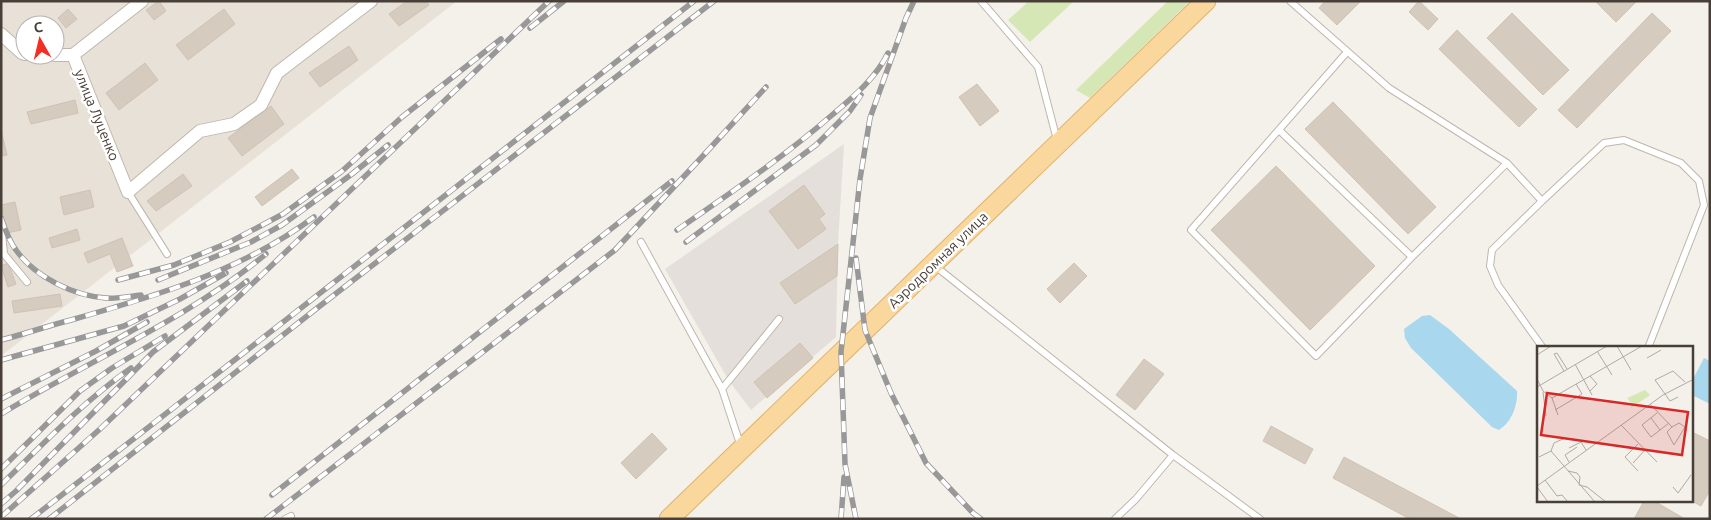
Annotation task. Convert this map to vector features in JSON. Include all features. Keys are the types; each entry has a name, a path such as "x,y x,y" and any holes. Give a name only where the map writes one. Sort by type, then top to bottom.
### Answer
{"main road":[{"name":"Аэродромная улица","path":"669,519 1206,1"}],"street":[{"path":"73,55 142,1"},
{"path":"128,192 200,131 234,124 261,106 277,73 371,1"},
{"path":"1,34 15,47"},
{"name":"улица Луценко","path":"65,55 73,55 128,192"}],"lane":[{"path":"981,1 1038,67 1058,144"},
{"path":"1290,1 1388,88 1507,162 1542,201"},
{"path":"1347,52 1191,230 1316,356 1507,162"},
{"path":"1279,130 1412,257"},
{"path":"1542,346 1498,285 1490,266 1492,250 1604,143 1624,140 1681,163 1699,181 1704,205 1649,346"},
{"path":"128,192 167,254"},
{"path":"1,223 2,253 27,282"},
{"path":"641,242 722,389 741,448"},
{"path":"934,265 1173,455 1260,519"},
{"path":"722,389 779,319"},
{"path":"1115,519 1136,499 1173,455"}],"shaded area":[{"path":"1,1 457,1 1,356"},
{"path":"844,144 838,244 836,337 751,410 729,381 665,269"}],"green space":[{"path":"1029,1 1074,1 1030,42 1008,20"},
{"path":"1168,1 1190,1 1090,98 1076,90"}],"water":[{"path":"1430,315 1449,329 1517,391 1513,414 1499,430 1492,427 1411,348 1405,338 1404,329 1422,316"},
{"path":"1704,358 1710,361 1710,404 1694,396 1694,377"}],"building":[{"path":"159,1 166,11 154,20 146,10"},
{"path":"407,1 426,1 429,5 399,26 389,14"},
{"path":"1325,1 1361,1 1337,25 1319,8"},
{"path":"1419,1 1438,19 1428,30 1409,12"},
{"path":"1595,1 1637,1 1616,22"},
{"path":"68,9 77,19 66,28 65,15 61,15"},
{"path":"224,9 235,24 188,60 176,45"},
{"path":"1512,13 1569,70 1543,95 1487,38"},
{"path":"1652,13 1671,31 1577,128 1558,110"},
{"path":"1457,30 1537,109 1519,127 1439,49"},
{"path":"349,46 358,60 320,87 309,73"},
{"path":"145,63 158,80 119,110 106,93"},
{"path":"977,84 999,111 980,126 959,97"},
{"path":"75,100 78,113 31,124 27,112"},
{"path":"1333,102 1436,207 1408,234 1305,129"},
{"path":"271,106 284,124 242,156 228,138"},
{"path":"1,130 7,155 1,156"},
{"path":"1276,166 1375,266 1310,330 1211,230"},
{"path":"292,169 299,178 262,206 255,197"},
{"path":"183,174 192,186 156,211 147,201"},
{"path":"804,185 825,214 819,219 826,229 798,249 769,211"},
{"path":"90,190 94,207 64,215 60,197"},
{"path":"15,202 21,230 7,233 1,205"},
{"path":"77,229 80,240 52,248 49,238"},
{"path":"122,238 133,266 117,272 110,254 88,263 84,253"},
{"path":"838,244 837,276 795,304 780,283"},
{"path":"8,263 16,284 8,287 1,266"},
{"path":"1074,263 1087,276 1060,303 1047,289"},
{"path":"60,294 62,306 14,313 12,301"},
{"path":"800,343 813,358 767,398 754,382"},
{"path":"1144,359 1164,374 1135,410 1116,395"},
{"path":"1271,426 1313,449 1305,464 1263,441"},
{"path":"652,433 667,449 636,479 621,463"},
{"path":"1694,433 1710,441 1710,490 1701,506 1694,502"},
{"path":"1344,457 1461,519 1410,519 1333,478"},
{"path":"1643,502 1656,502 1685,519 1634,519"}],"railway":[{"path":"1,517 100,429 549,1"},
{"path":"530,28 564,1"},
{"path":"31,519 694,1"},
{"path":"49,519 316,309 714,1"},
{"path":"856,519 845,464 841,352 860,179 870,118 906,18 914,1"},
{"path":"118,280 174,265 230,242 283,214 341,172 402,117 501,39"},
{"path":"677,230 814,130 863,87 877,71 888,53"},
{"path":"266,519 615,250 766,87"},
{"path":"686,242 816,145 850,111 861,95"},
{"path":"158,280 251,242 282,225 388,145"},
{"path":"272,495 672,181"},
{"path":"1,340 134,301 197,280 257,252 286,236 314,217"},
{"path":"1,218 7,235 16,250 24,260 44,277 68,289 94,296 115,298 141,295"},
{"path":"1,414 170,319 235,278 266,254"},
{"path":"856,258 865,330 891,393 926,463 973,513 981,519"},
{"path":"1,360 124,326 180,299 226,273"},
{"path":"1,504 153,352 247,281"},
{"path":"1,399 96,351 147,322"},
{"path":"1,469 80,391 112,368 165,336"},
{"path":"1,485 80,409 131,368"},
{"path":"841,519 844,477"}]}
